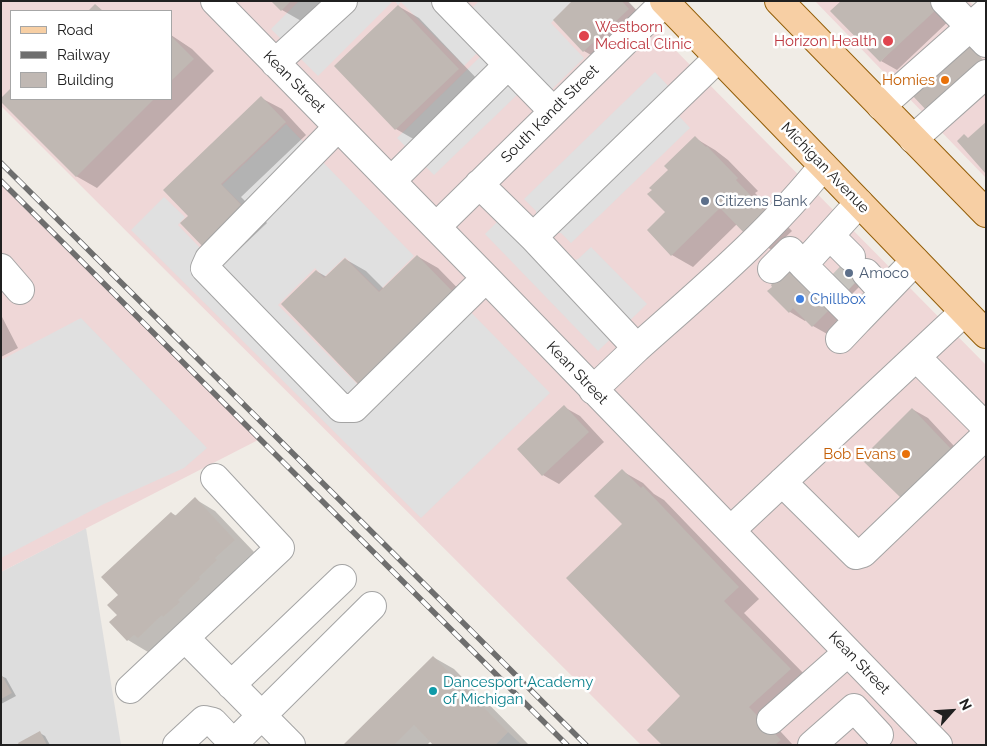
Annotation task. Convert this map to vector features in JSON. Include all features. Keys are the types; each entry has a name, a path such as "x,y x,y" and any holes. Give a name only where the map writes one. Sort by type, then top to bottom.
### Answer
{"main road":[{"name":"Michigan Avenue","path":"665,2 986,334"},
{"path":"790,5 881,106 986,213"}],"street":[{"name":"Kean Street","path":"214,1 486,278 938,745"},
{"path":"275,63 343,1"},
{"path":"446,1 553,111"},
{"path":"881,106 981,28 945,1"},
{"name":"South Kandt Street","path":"436,227 665,2"},
{"path":"533,237 718,58"},
{"path":"391,181 508,65"},
{"path":"913,139 986,74"},
{"path":"338,127 209,259 205,268 335,401 342,408 354,408 486,278"},
{"path":"593,390 637,348 731,265 798,197 823,166"},
{"path":"479,184 533,237 637,348"},
{"path":"816,251 859,203"},
{"path":"772,269 790,251 816,251 850,273 863,315"},
{"path":"816,251 863,315"},
{"path":"863,315 915,261"},
{"path":"1,268 20,290"},
{"path":"731,530 964,312"},
{"path":"916,357 986,427"},
{"path":"782,482 856,555 863,553 986,435"},
{"path":"130,689 280,548 215,478"},
{"path":"231,685 342,579"},
{"path":"177,745 204,720 214,722 233,744 372,606"},
{"path":"185,638 291,745"},
{"path":"771,720 848,652"},
{"path":"812,745 854,708 877,740 905,711"}],"shaded area":[{"path":"1,1 627,1 986,365 986,745 641,745 1,106"},
{"path":"299,1 393,1 318,76 271,29"},
{"path":"395,1 437,1 482,48 464,66 401,2 398,5"},
{"path":"479,1 572,1 551,23 584,58 550,91 469,11"},
{"path":"815,1 969,1 986,18 986,178"},
{"path":"481,56 518,94 434,175 397,138"},
{"path":"655,72 686,105 679,113 679,116 690,128 571,243 561,233 553,237 575,260 591,247 647,304 598,351 485,234 516,203 530,216 536,215 536,211 524,199"},
{"path":"286,124 414,256 379,291 345,257 324,277 315,268 278,305 361,388 455,296 550,393 421,518 131,230 164,197 185,217 178,225 204,252 248,211 222,185"},
{"path":"1,181 260,439 1,572"},
{"path":"81,318 207,448 184,468 104,504 1,558 1,360"},
{"path":"86,528 121,745 1,745 1,572"},
{"path":"508,732 522,745 495,745"}],"building":[{"path":"271,1 291,1 281,11"},
{"name":"Westborn Medical Clinic","path":"572,1 622,1 629,9 583,52 553,20"},
{"path":"841,1 932,1 938,8 880,62 830,11"},
{"path":"95,4 102,10 89,10"},
{"path":"398,5 459,69 395,130 334,66"},
{"path":"172,37 194,59 172,80"},
{"name":"Homies","path":"967,41 984,61 929,113 912,95"},
{"path":"10,89 10,100 153,100 76,177 1,102 1,98"},
{"path":"261,96 286,122 221,184 247,211 206,250 180,223 188,216 163,190"},
{"path":"986,122 986,174 957,141 964,134 968,138"},
{"name":"Citizens Bank","path":"695,136 738,178 736,180 772,218 750,239 720,208 671,256 647,230 665,212 647,194 652,190 649,188 668,170 664,166"},
{"path":"857,251 872,267 843,295 828,279"},
{"path":"417,255 455,294 360,386 281,304 316,270 324,278 345,258 379,292"},
{"name":"Chillbox","path":"791,264 833,306 812,327 793,308 789,313 767,291"},
{"path":"564,405 589,432 542,476 517,449"},
{"name":"Bob Evans","path":"912,408 952,450 901,498 861,459"},
{"path":"622,469 641,488 643,486 739,587 724,601 791,669 749,707 781,740 775,745 662,745 647,730 680,696 566,578 622,524 594,496"},
{"path":"195,497 235,540 215,558 217,560 178,600 180,602 163,617 162,615 138,638 134,635 127,641 109,622 117,615 107,605 118,595 101,577 171,512 175,516"},
{"name":"Dancesport Academy of Michigan","path":"433,656 508,732 495,745 433,745 414,725 394,745 343,745"},
{"path":"1,674 12,693 1,699"},
{"path":"40,731 47,745 19,745 18,743"}],"tunnel":[{"path":"834,273 850,288"}],"railway":[{"path":"1,163 586,745"},
{"path":"1,181 567,745"}],"place":[{"name":"Westborn Medical Clinic","path":"584,36"},
{"name":"Horizon Health","path":"888,41"},
{"name":"Homies","path":"945,80"},
{"name":"Citizens Bank","path":"705,201"},
{"name":"Amoco","path":"849,273"},
{"name":"Chillbox","path":"800,299"},
{"name":"Bob Evans","path":"906,454"},
{"name":"Dancesport Academy of Michigan","path":"433,691"}]}
